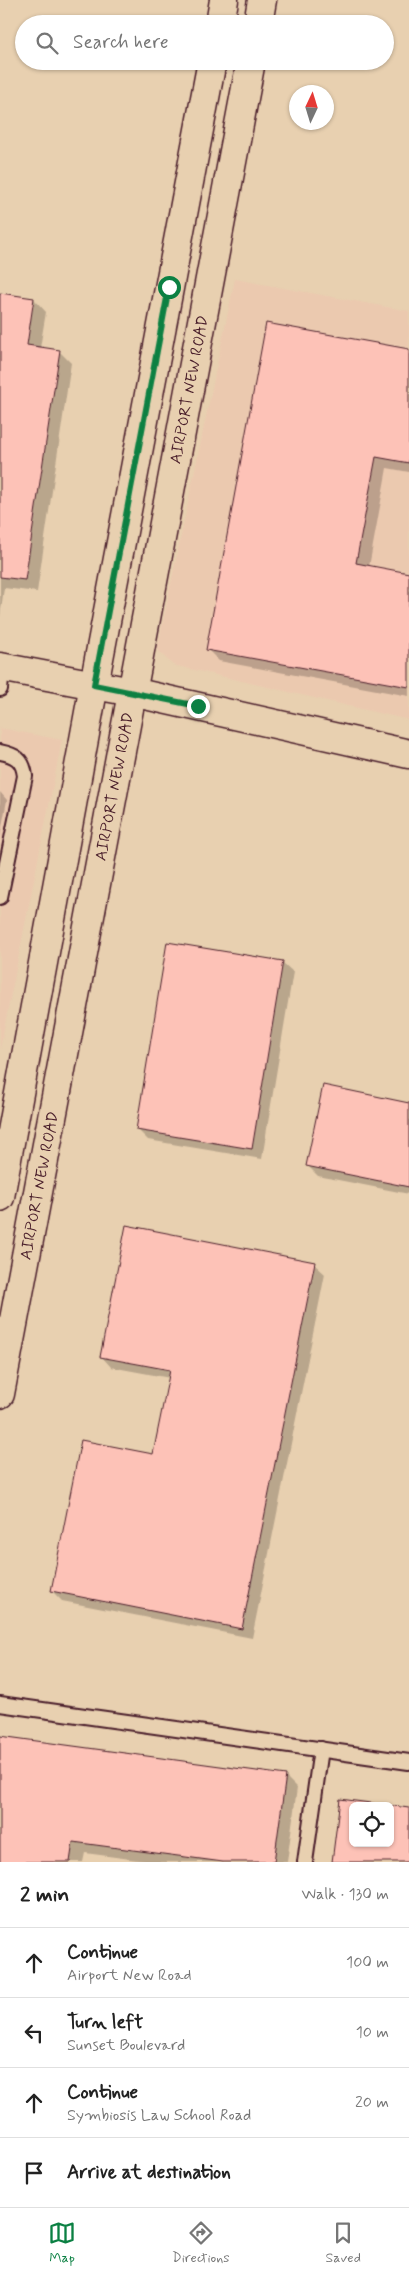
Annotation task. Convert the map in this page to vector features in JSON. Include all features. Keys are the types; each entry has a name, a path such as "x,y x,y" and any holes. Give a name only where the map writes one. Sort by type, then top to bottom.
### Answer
{"main road":[{"path":"222,15 224,0"},
{"path":"260,15 262,0"},
{"path":"0,1197 5,1147 210,70"},
{"name":"AIRPORT NEW ROAD","path":"0,1394 249,70"},
{"path":"1,674 94,685 132,692 409,754"}],"lane":[{"path":"0,752 16,755 24,765 25,776 0,897"},
{"path":"0,1704 409,1762"},
{"path":"305,1862 321,1749"}],"shaded area":[{"path":"235,279 409,311 409,720 173,665 157,650"},
{"path":"0,728 62,740 0,1049"}],"building":[{"path":"0,293 34,298 27,345 60,350 25,580 0,577"},
{"path":"266,323 409,349 409,463 376,457 356,563 409,573 409,687 206,650"},
{"path":"167,942 283,961 252,1149 136,1130"},
{"path":"323,1085 409,1103 409,1187 306,1166"},
{"path":"126,1225 315,1262 242,1629 51,1591 81,1440 153,1454 170,1370 100,1357"},
{"path":"0,1736 286,1775 274,1862 223,1862 73,1842 70,1862 0,1862"},
{"path":"340,1799 363,1802 349,1802 349,1847 394,1847 394,1806 409,1808 409,1862 332,1862"}],"route":[{"path":"169,287 94,685 198,706"}]}
